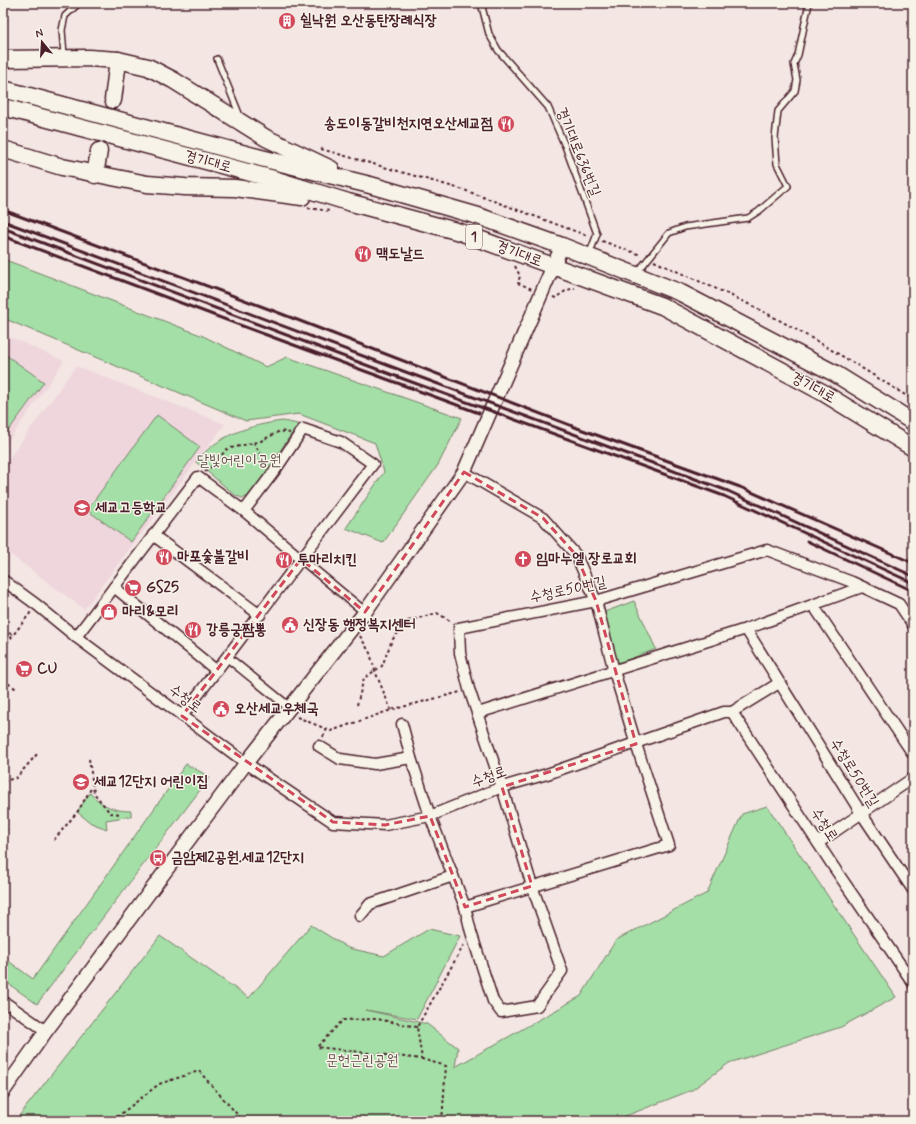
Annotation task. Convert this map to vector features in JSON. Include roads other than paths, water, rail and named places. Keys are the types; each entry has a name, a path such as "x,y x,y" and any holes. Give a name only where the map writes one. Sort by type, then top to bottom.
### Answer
{"main road":[{"path":"3,59 89,58 118,60 148,67 173,80 266,138 355,181"},
{"path":"113,100 118,60"},
{"name":"경기대로","path":"3,89 261,158 355,181 478,216 562,246 681,294 834,373 913,422"},
{"name":"경기대로","path":"3,108 270,178 342,207 460,232 552,267 662,306 822,392 913,448"},
{"path":"3,149 62,167 95,175 147,184 185,187 235,188 282,193 342,207"},
{"path":"95,175 99,151"}],"street":[{"path":"3,1092 46,1031 246,763 354,627 464,472 562,246"},
{"path":"182,716 373,464 341,442 303,429 276,469 244,511"},
{"path":"464,472 543,518 576,555 596,601 614,671 669,846 465,907"},
{"path":"76,637 198,477 244,511 365,612"},
{"path":"153,535 260,615"},
{"name":"수청로50번길","path":"478,714 460,653 459,628 596,601 767,550 862,587 899,604 913,625"},
{"name":"수청로","path":"3,580 37,604 76,637 246,763 333,822 384,825 430,816 502,787 547,774 636,744 724,712 732,712 818,843 913,983"},
{"path":"114,587 217,671"},
{"path":"402,724 411,758 430,816 465,907 471,932 493,1002 501,1012 537,1006 562,972 532,886 478,714 746,629 862,587"},
{"path":"813,605 913,754"},
{"name":"수청로50번길","path":"746,629 861,813 913,890"},
{"path":"228,657 288,710"},
{"path":"732,712 780,683"},
{"path":"319,746 340,759 374,764 411,758"},
{"path":"818,843 913,778"},
{"path":"360,916 370,904 453,876"},
{"path":"3,1001 46,1031"}],"lane":[{"path":"64,58 62,30 65,16 79,3"},
{"name":"경기대로636번길","path":"481,3 489,34 498,50 548,107 565,146 597,234 588,256"},
{"path":"635,275 668,233 685,228 748,218 759,211 788,186 778,164 775,138 778,111 795,91 797,80 794,64 798,56 809,3"},
{"path":"217,59 244,124"}],"railway":[{"path":"3,210 274,311 580,429 740,487 913,563"},
{"path":"3,221 728,491 913,576"},
{"path":"3,228 398,377 724,496 913,583"},
{"path":"3,236 479,413"},
{"path":"807,541 913,591"}],"place":[{"name":"쉴낙원 오산동탄장례식장","path":"287,21"},
{"name":"송도이동갈비천지연오산세교점","path":"506,124"},
{"name":"맥도날드","path":"363,254"},
{"name":"세교고등학교","path":"82,508"},
{"name":"마포숯불갈비","path":"164,557"},
{"name":"임마누엘 장로교회","path":"523,559"},
{"name":"투마리치킨","path":"284,560"},
{"name":"GS25","path":"133,588"},
{"name":"마리&모리","path":"109,612"},
{"name":"신장동 행정복지센터","path":"290,625"},
{"name":"강릉궁짬뽕","path":"193,630"},
{"name":"CU","path":"24,669"},
{"name":"오산세교우체국","path":"221,709"},
{"name":"세교12단지 어린이집","path":"81,782"},
{"name":"금암제2공원.세교12단지","path":"158,858"}],"park label":[{"name":"달빛어린이공원","path":"239,461"},
{"name":"문헌근린공원","path":"362,1061"}]}
